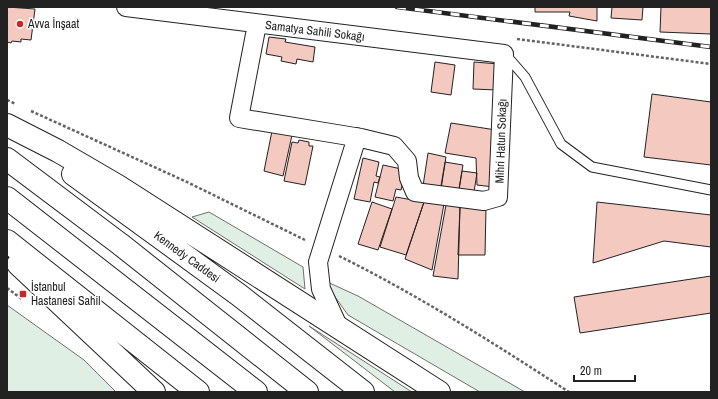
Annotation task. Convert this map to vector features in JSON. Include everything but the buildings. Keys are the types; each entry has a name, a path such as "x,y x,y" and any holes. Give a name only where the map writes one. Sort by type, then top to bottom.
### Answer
{"main road":[{"path":"7,125 58,151 118,186 440,392"},
{"name":"Kennedy Caddesi","path":"7,125 240,295 363,392"},
{"path":"7,159 120,244 307,392"},
{"path":"7,198 256,392"},
{"path":"7,241 198,392"},
{"path":"7,251 44,289 154,392"}],"street":[{"name":"Samatya Sahili Sokağı","path":"126,7 504,54"},
{"name":"Mihri Hatun Sokağı","path":"257,24 239,118 357,137 394,146 407,160 409,178 415,192 484,201 498,197 504,54"},
{"path":"338,326 321,289 318,262 357,137"}],"lane":[{"path":"504,54 525,77 561,144 592,167 711,190"}],"path":[{"path":"7,100 21,107"},
{"path":"28,110 188,182 367,270 505,351 569,392"}],"green space":[{"path":"209,212 303,267 305,289 192,217"},
{"path":"323,280 358,296 525,392 480,392 348,315"},
{"path":"7,305 84,360 116,392 7,392"},
{"path":"309,326 412,392 395,392"}],"railway":[{"path":"397,7 711,47"}],"place":[{"name":"Avva İnşaat","path":"20,24"},
{"name":"İstanbul Hastanesi Sahil","path":"23,294"}]}
